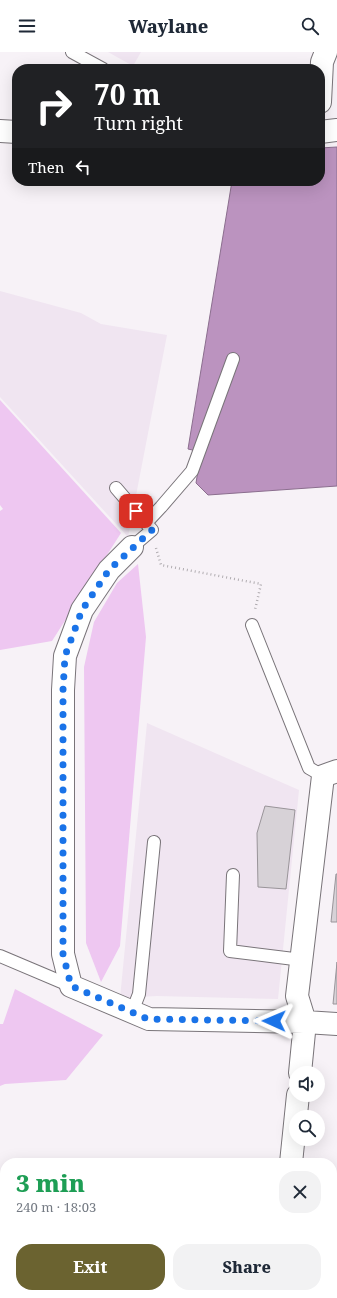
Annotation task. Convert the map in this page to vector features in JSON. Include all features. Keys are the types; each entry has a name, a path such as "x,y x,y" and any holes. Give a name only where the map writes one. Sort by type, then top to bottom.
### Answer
{"street":[{"path":"322,64 326,52"},
{"path":"0,130 12,131"},
{"path":"325,131 337,130"},
{"path":"132,547 109,570 82,610 65,656 63,690 63,954 71,986 148,1019 337,1024"},
{"path":"301,1066 305,1022 297,996 330,773"},
{"path":"292,1158 297,1102"}],"lane":[{"path":"72,52 95,64"},
{"path":"132,547 149,526 161,507 192,471 233,359"},
{"path":"116,488 149,526"},
{"path":"252,625 309,768 330,773"},
{"path":"132,1012 139,994 154,842"},
{"path":"233,875 230,951 302,960"},
{"path":"0,956 71,986"}],"path":[{"path":"149,526 161,565 261,584 252,625"}],"shaded area":[{"path":"108,52 141,52 134,64 129,64"},
{"path":"337,147 337,486 208,495 196,483 201,452 188,449 231,186 325,186 325,148"},
{"path":"0,291 81,313 101,324 167,335 128,537 0,397"},
{"path":"0,400 121,533 52,641 0,650 0,511 3,509 0,505"},
{"path":"138,564 146,637 120,946 101,982 86,943 84,667 94,622 117,583"},
{"path":"147,723 299,790 278,999 157,996 120,998"},
{"path":"15,989 103,1035 66,1080 5,1084 0,1086 0,1024 3,1024"}],"building":[{"path":"265,806 295,810 286,889 258,887 257,833"},
{"path":"336,874 337,922 331,922"},
{"path":"337,962 337,1004 333,1004"}],"route":[{"path":"136,511 152,530 109,570 82,610 65,656 63,690 63,954 71,986 148,1019 274,1021"}]}
